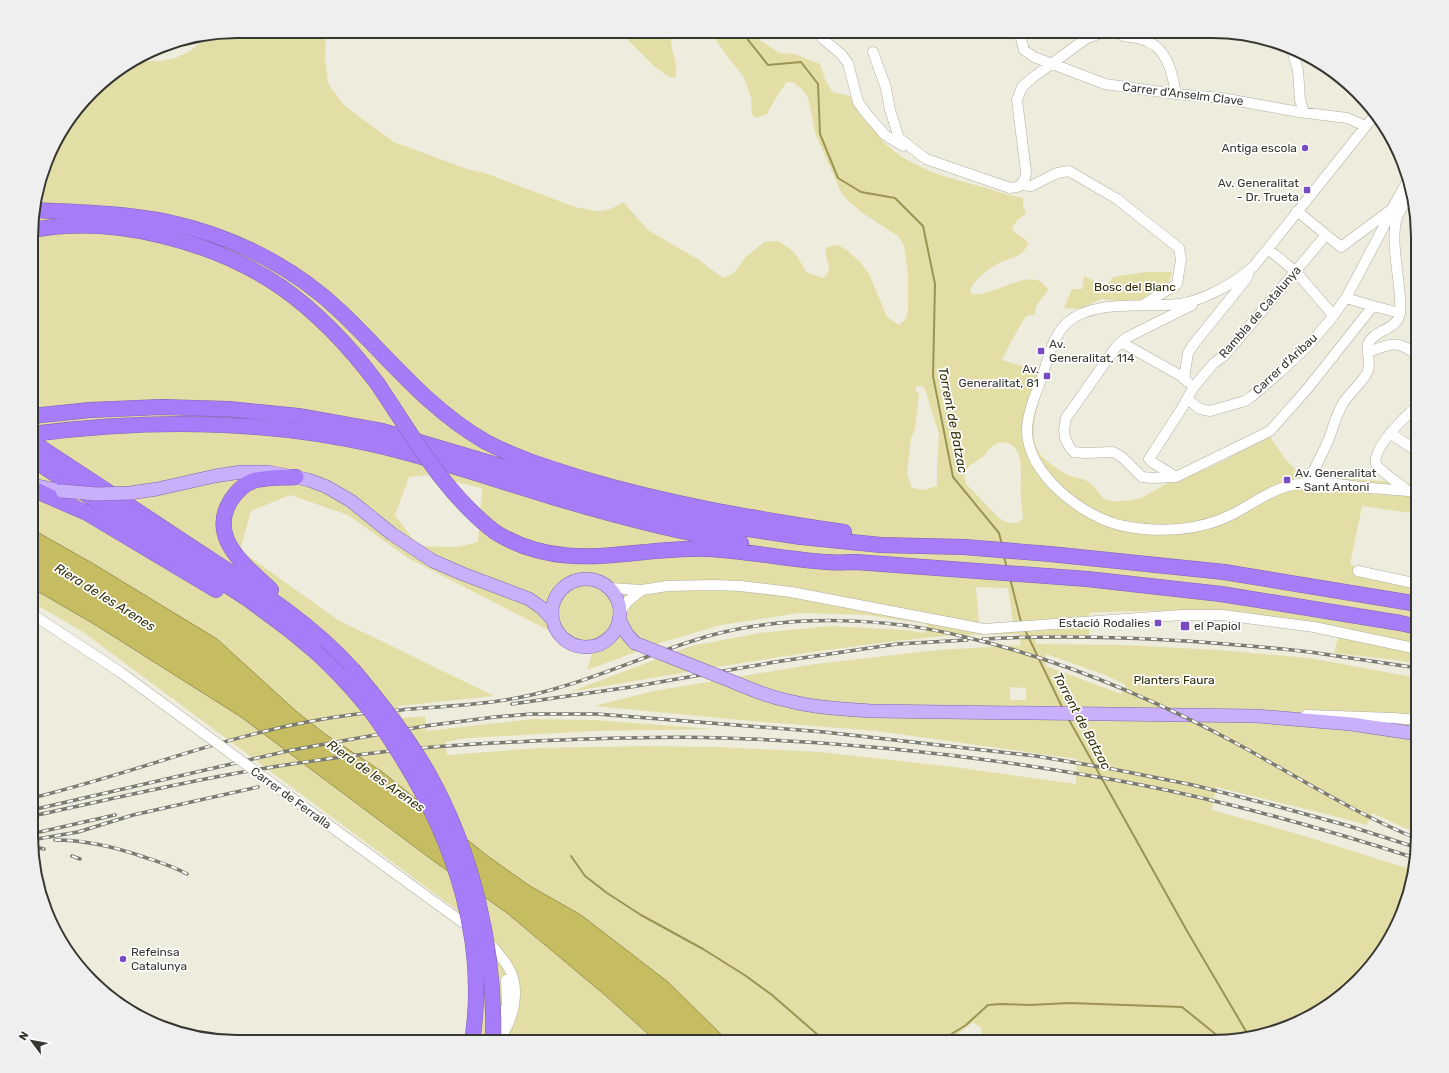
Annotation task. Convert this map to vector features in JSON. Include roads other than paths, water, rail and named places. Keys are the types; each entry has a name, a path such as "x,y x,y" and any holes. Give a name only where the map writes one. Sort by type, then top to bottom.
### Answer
{"highway":[{"path":"40,210 102,214 168,222 215,235 260,255 301,279 329,301 364,334 421,394 446,414 486,442 530,462 603,484 688,506 768,521 924,544 1050,554 1224,572 1411,603"},
{"path":"38,229 70,226 128,230 173,239 221,256 281,287 344,342 377,383 445,483 472,513 495,532 516,544 528,548 564,556 593,557 663,550 694,549 747,552 826,562 856,562 1087,579 1222,594 1411,625"},
{"path":"38,415 90,410 155,407 229,408 298,416 364,427 389,433 596,494 691,518 801,537 881,545 924,544"},
{"path":"38,433 130,424 188,423 254,426 324,435 409,454 571,503 645,523 729,541 830,556 856,562"},
{"path":"38,446 257,590 293,625"},
{"path":"38,463 248,599 293,625"},
{"path":"296,477 257,480 249,482 239,490 226,510 224,528 225,538 230,548 315,651 361,698 382,726 422,790 446,842 462,891 473,942 476,1009 485,1035"},
{"path":"38,489 100,520 221,593 293,625 310,629 348,664 395,724 428,774 462,851 479,908 491,977 493,1018 489,1035"}],"main road":[{"path":"38,487 96,494 130,493 241,472 268,472 296,477 320,484 342,495 357,505 397,538 438,564 529,599 542,608 553,620 560,634 572,644 579,646 595,646 607,639 615,630 620,615"},
{"path":"529,599 551,595 573,582 588,579 603,583 617,598 620,615 627,634 636,643"},
{"path":"553,620 553,605 562,589"},
{"path":"607,639 636,643 766,695 791,702 841,709 873,711 1257,716 1344,724 1411,733"}],"street":[{"path":"822,38 841,54 848,63 858,102 885,135 926,159 1010,188 1021,185 1030,186 1057,173 1068,171 1117,199 1179,248 1181,259 1177,284 1141,306"},
{"name":"Carrer d'Anselm Clave","path":"1021,38 1024,50 1034,57 1105,84 1176,94 1222,98 1347,118 1365,126"},
{"path":"1021,185 1025,178 1026,172 1017,100 1022,87 1087,38"},
{"path":"1140,38 1151,42 1160,50 1170,65 1176,94"},
{"path":"873,52 882,77 899,138 926,159"},
{"path":"1294,56 1298,70 1300,100 1304,112"},
{"path":"1372,119 1268,249 1249,270 1220,288 1199,298 1180,304 1102,307 1082,313 1066,323 1053,343 1030,412 1027,430 1028,441 1040,467 1058,490 1081,508 1108,522 1140,528 1173,529 1208,525 1233,514 1282,488 1308,483 1336,484 1411,492"},
{"path":"1308,483 1329,438 1343,403 1366,373 1369,364 1367,348 1372,338 1395,324 1399,318 1400,300 1394,234 1394,210 1404,188"},
{"path":"1297,211 1341,247 1394,210 1407,199"},
{"name":"Carrer d'Aribau","path":"1187,399 1200,409 1210,411 1245,401 1301,353 1334,315 1346,298 1394,210"},
{"name":"Rambla de Catalunya","path":"1176,477 1149,459 1187,399 1192,388 1214,364 1225,356 1326,235"},
{"path":"1268,249 1296,272 1334,315"},
{"path":"1184,379 1188,353 1193,344 1247,278 1249,270"},
{"path":"1199,298 1191,306 1126,338 1116,347 1066,418 1064,430 1066,442 1070,448 1078,453 1117,453 1142,477 1176,477 1270,431 1287,414 1373,306"},
{"path":"1346,298 1400,313"},
{"path":"1121,342 1184,379 1192,388"},
{"path":"1368,352 1387,345 1398,345 1411,351"},
{"path":"1411,412 1390,433 1377,453 1375,460 1378,468 1411,491"},
{"path":"1390,433 1411,447"},
{"path":"1358,571 1411,582"},
{"path":"609,588 642,590 667,586 740,586 791,592 975,628 1182,615 1223,615 1314,627 1411,648"},
{"path":"620,615 628,601 642,590"},
{"name":"Carrer de Ferralla","path":"38,618 120,672 462,922"},
{"path":"1257,716 1316,715 1411,720"},
{"path":"493,947 507,965 512,975 515,994 510,1021 494,1035"},
{"path":"500,957 505,972 508,995 507,1005 500,1026"}],"water":[{"name":"Riera de les Arenes","path":"38,532 92,563 217,639 296,711 325,734 381,771 489,857 530,886 581,915 668,982 722,1035 649,1035 606,996 507,913 431,859 241,717 94,624 38,591"}],"waterway":[{"name":"Torrent de Batzac","path":"747,38 768,65 801,62 818,84 820,134 838,178 861,192 895,198 923,226 935,284 933,376 953,477 999,533 1002,545"},
{"name":"Torrent de Batzac","path":"1004,557 1007,568"},
{"name":"Torrent de Batzac","path":"1010,578 1021,622"},
{"name":"Torrent de Batzac","path":"1025,630 1063,709"},
{"name":"Torrent de Batzac","path":"1068,718 1187,931 1246,1032"},
{"path":"571,856 585,876 607,893 641,915 703,949 746,976 772,995 818,1035"},
{"path":"950,1035 966,1025 988,1005 1069,1003 1182,1007 1217,1035"}],"railway":[{"path":"38,796 237,738 272,730 354,714 466,705 531,695 577,682 712,635 742,628 774,624 806,621 838,621 871,622 935,630 1001,646 1073,669 1142,697 1210,729 1329,796 1373,819 1411,836"},
{"path":"983,639 1024,637 1106,637 1188,641 1310,652 1411,667"},
{"path":"512,704 631,687 775,662 897,644 967,640"},
{"path":"38,809 292,750 425,726 531,714 597,714 824,732 1036,756 1193,785 1349,826 1411,846"},
{"path":"38,815 232,774 378,752 440,746 520,742 682,737 723,738 820,743 917,751 1013,763 1109,779 1187,794 1264,813 1410,856"},
{"path":"38,839 78,832 133,815 258,787"},
{"path":"38,832 115,815"},
{"path":"55,840 78,841 111,847 161,862 187,874"},
{"path":"38,848 44,849"},
{"path":"72,856 80,859"}],"place":[{"name":"Antiga escola","path":"1305,148"},
{"name":"Av. Generalitat - Dr. Trueta","path":"1307,190"},
{"name":"Av. Generalitat, 114","path":"1041,351"},
{"name":"Av. Generalitat, 81","path":"1047,376"},
{"name":"Av. Generalitat - Sant Antoni","path":"1287,480"},
{"name":"Estació Rodalies","path":"1158,623"},
{"name":"el Papiol","path":"1185,626"},
{"name":"Refeinsa Catalunya","path":"123,959"}],"park label":[{"name":"Bosc del Blanc","path":"1135,287"},
{"name":"Planters Faura","path":"1174,680"}]}
